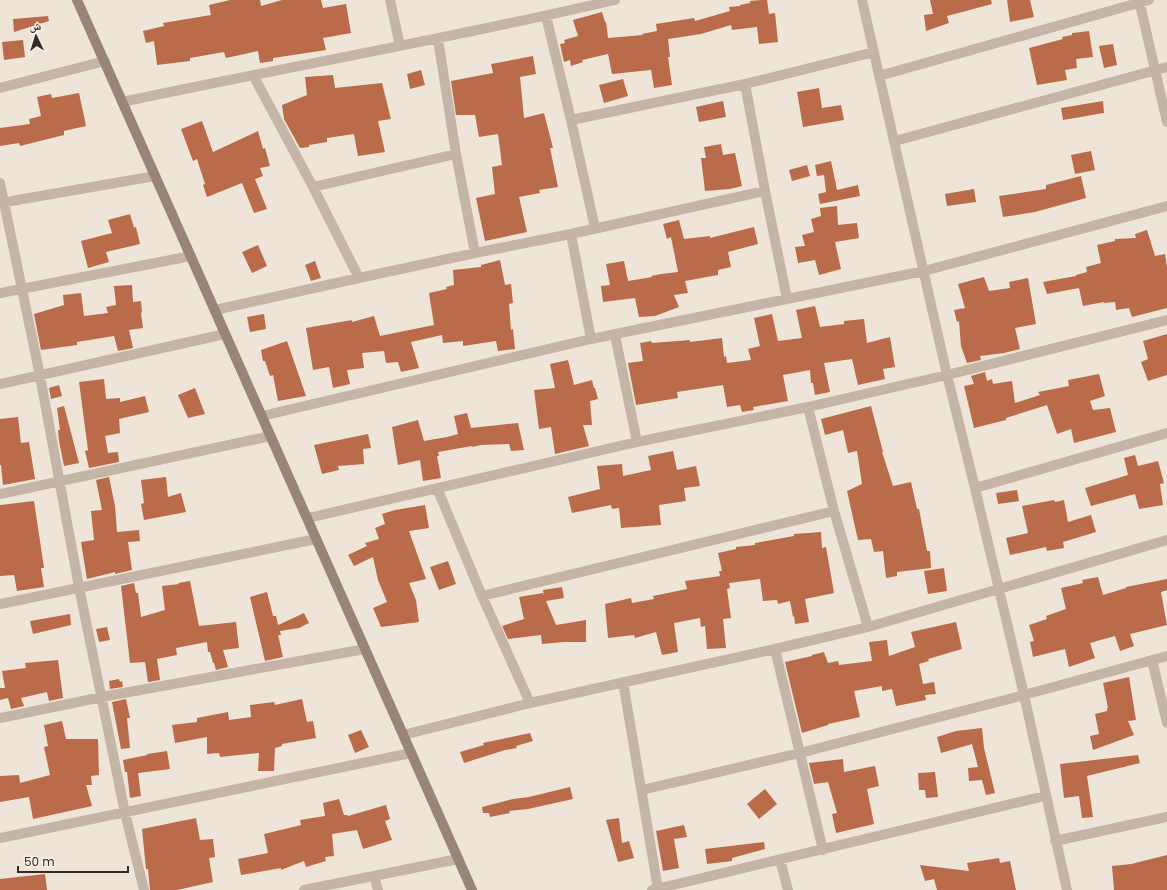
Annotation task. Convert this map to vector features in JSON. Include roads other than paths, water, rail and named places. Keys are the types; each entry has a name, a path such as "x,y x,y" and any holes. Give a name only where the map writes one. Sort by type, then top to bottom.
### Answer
{"street":[{"path":"78,0 472,890"},
{"path":"390,0 400,46"},
{"path":"122,102 546,16 581,4 615,0"},
{"path":"862,0 947,375 976,488 1024,695 1045,796 1067,890"},
{"path":"879,76 1143,1 1167,122"},
{"path":"546,16 595,228"},
{"path":"438,39 456,154 476,253"},
{"path":"571,120 744,84 874,52"},
{"path":"0,88 104,61"},
{"path":"895,141 1167,67"},
{"path":"252,75 313,187 359,278"},
{"path":"744,84 787,299"},
{"path":"313,187 456,154"},
{"path":"2,202 155,176"},
{"path":"0,182 2,202 40,376 79,587 125,813 144,890"},
{"path":"215,310 765,191"},
{"path":"262,416 591,339 924,271 1167,206"},
{"path":"571,234 591,339"},
{"path":"0,293 191,256"},
{"path":"308,518 637,442 808,407 947,375 1167,320"},
{"path":"0,384 225,334"},
{"path":"616,335 637,442"},
{"path":"808,407 834,511 868,627"},
{"path":"976,488 1167,433"},
{"path":"0,494 271,436"},
{"path":"437,488 482,596 530,703"},
{"path":"482,596 834,511"},
{"path":"0,604 316,539"},
{"path":"403,735 530,703 868,627 1167,540"},
{"path":"0,718 365,648"},
{"path":"775,649 823,850"},
{"path":"642,790 800,753 1167,656"},
{"path":"1152,660 1167,723"},
{"path":"622,682 642,790 655,889 1045,796"},
{"path":"0,838 411,754"},
{"path":"1055,841 1167,817"},
{"path":"304,890 458,859"},
{"path":"780,860 788,890"},
{"path":"374,876 378,890"}]}
